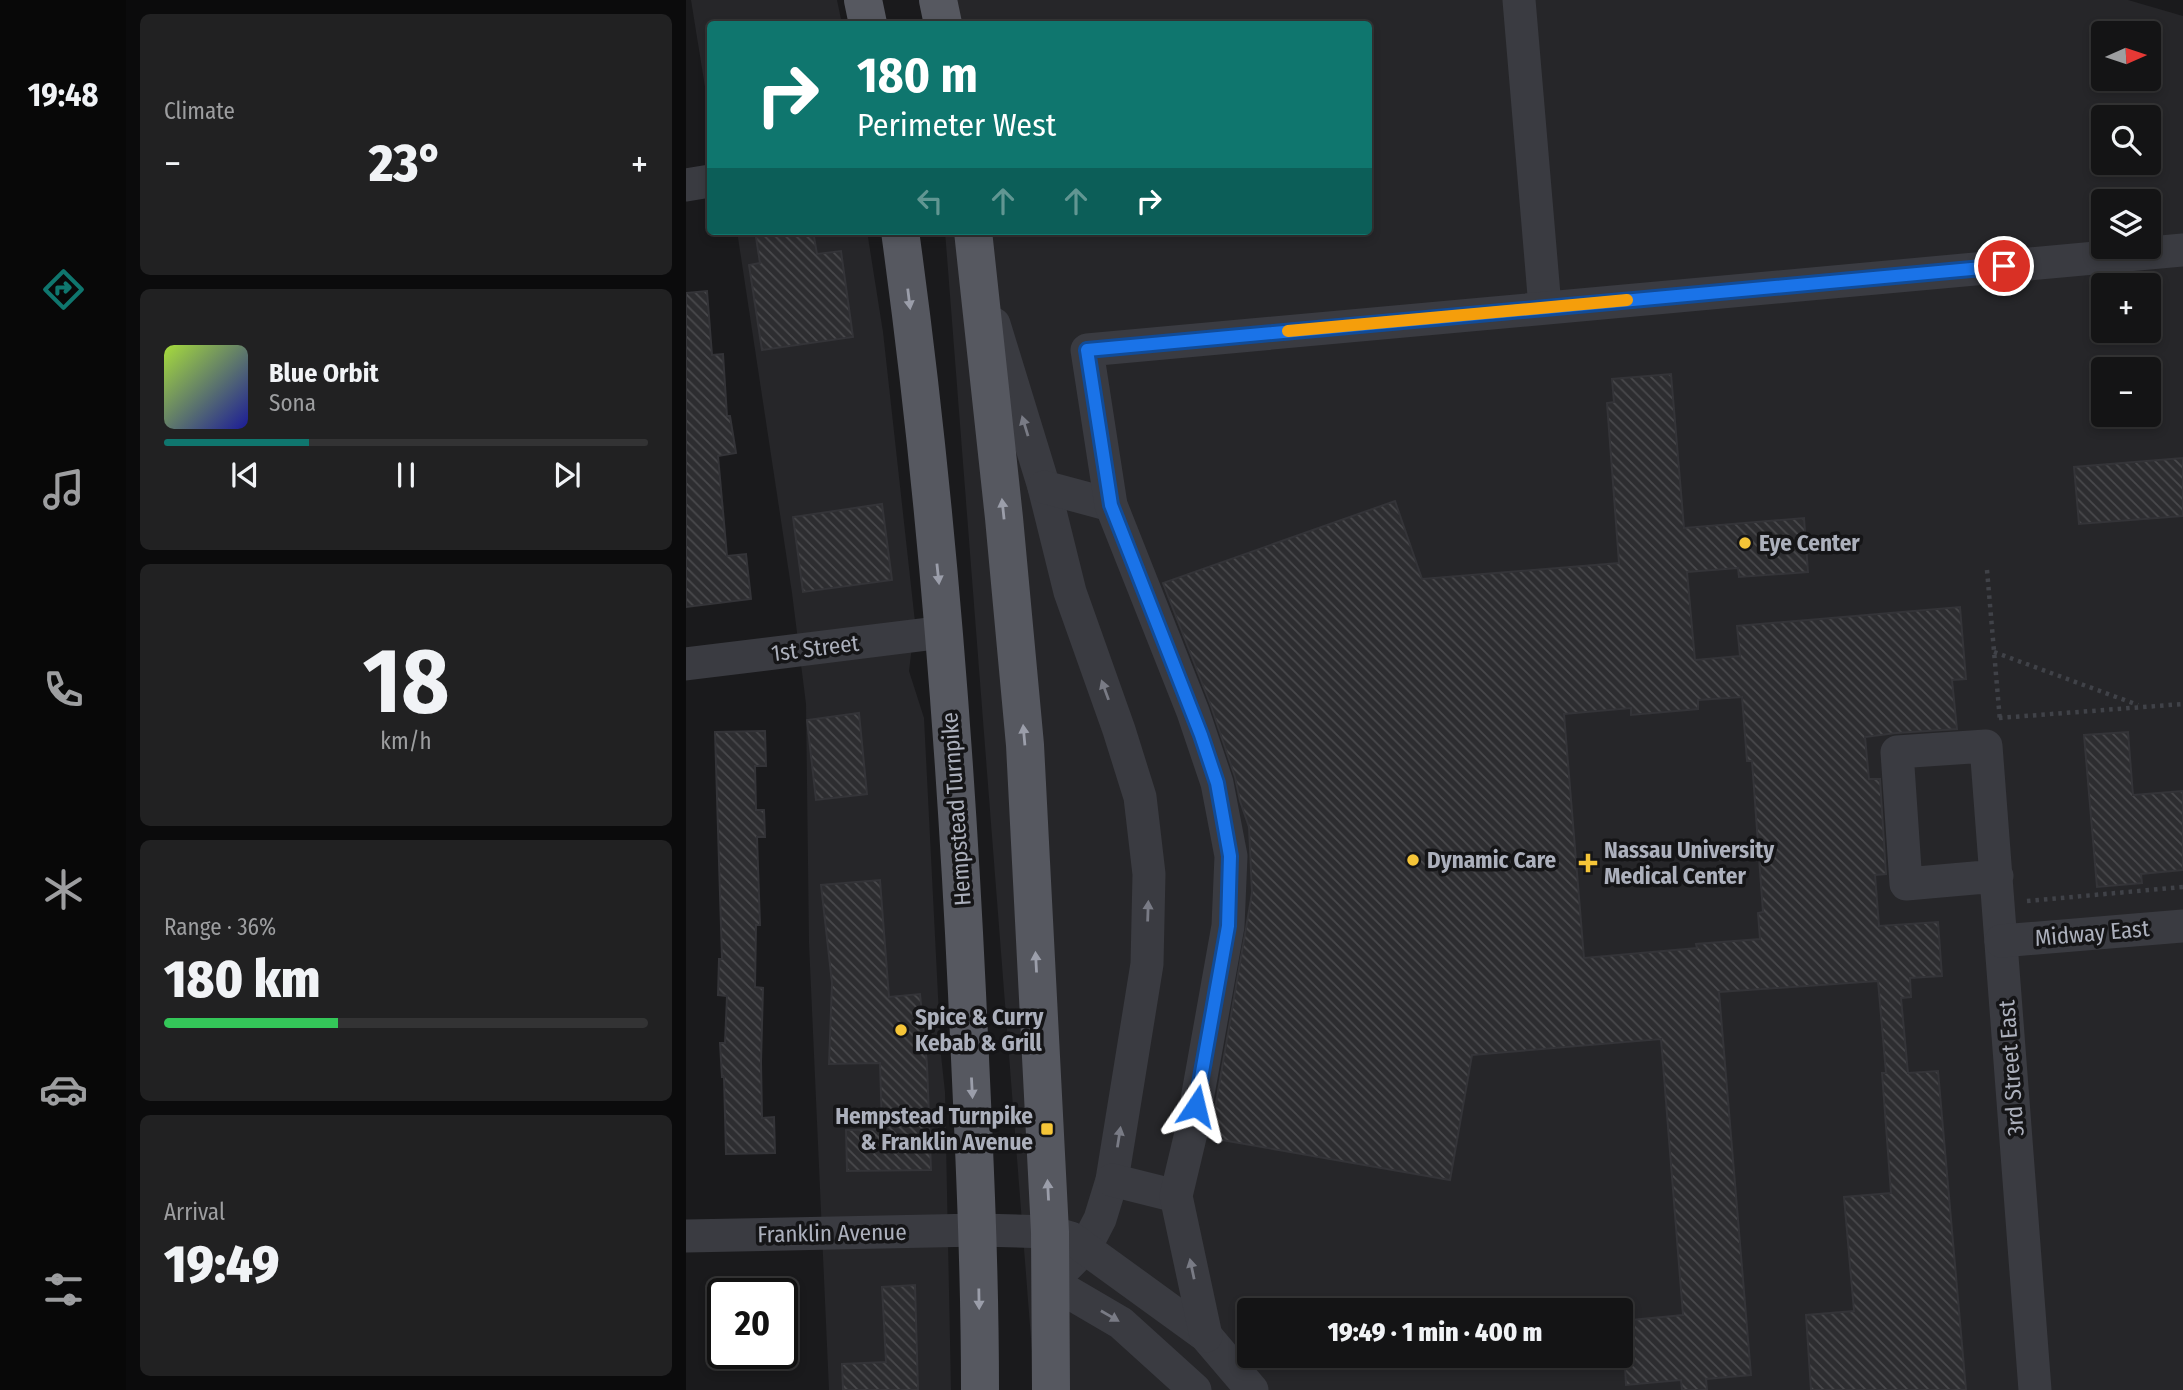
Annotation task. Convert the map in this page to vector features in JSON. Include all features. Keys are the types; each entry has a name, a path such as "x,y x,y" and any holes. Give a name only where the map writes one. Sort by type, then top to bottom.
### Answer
{"main road":[{"path":"863,0 867,21"},
{"path":"939,0 942,21"},
{"name":"Hempstead Turnpike","path":"901,235 914,337 944,632 960,841 979,1230 980,1390"},
{"path":"973,235 1025,746 1050,1232 1051,1390"}],"street":[{"path":"1519,0 1545,307"},
{"path":"686,185 707,182"},
{"path":"1206,1336 1176,1196 1194,1120 1228,926 1230,856 1217,783 1193,712 1111,505 1087,350 2183,250"},
{"path":"978,271 1044,486 1070,592 1140,797 1149,874 1147,964 1112,1180 1100,1219 1085,1248 1051,1282 1121,1323 1190,1389"},
{"path":"1044,486 1111,505"},
{"name":"1st Street","path":"686,664 944,632"},
{"path":"1993,732 1898,752 1906,884 2006,889"},
{"name":"3rd Street East","path":"1993,732 2006,889 2001,941 2035,1390"},
{"name":"Midway East","path":"2001,941 2183,926"},
{"path":"1112,1180 1176,1196"},
{"name":"Franklin Avenue","path":"686,1236 979,1230 1050,1232"},
{"path":"1050,1232 1071,1238 1206,1336 1252,1390"}],"path":[{"path":"1994,652 2142,707"},
{"path":"1993,732 2142,707 2183,704"},
{"path":"2006,889 2183,887"}],"shaded area":[{"path":"691,0 837,0 841,21 707,21 707,99"},
{"name":"Nassau University Medical Center","path":"927,0 2128,0 2183,16 2183,1390 1035,1390 945,235 1372,235 1372,21 929,21"},
{"path":"738,235 868,235 883,332 915,622 909,671 924,718 945,1092 951,1390 829,1390 809,943 806,704 792,593"}],"building":[{"path":"756,235 814,235 817,254 841,251 853,337 762,350 749,265 760,263"},
{"path":"707,291 712,355 723,354 727,416 730,416 736,453 718,456 727,556 746,554 751,599 686,607 686,293"},
{"path":"1671,374 1684,528 1804,518 1808,572 1739,577 1738,568 1687,572 1695,660 1740,656 1737,626 1960,607 1966,679 1952,680 1957,729 1865,737 1869,779 1880,779 1886,874 1875,875 1879,926 1938,922 1942,976 1910,978 1911,997 1901,998 1908,1073 1938,1071 1966,1390 1811,1390 1806,1315 1854,1311 1844,1197 1891,1193 1882,1073 1886,1073 1878,981 1719,992 1751,1375 1706,1379 1707,1390 1682,1390 1681,1380 1626,1385 1625,1368 1633,1368 1633,1320 1683,1315 1661,1039 1472,1055 1450,1180 1210,1138 1252,893 1249,827 1211,706 1163,583 1395,501 1422,579 1619,563 1607,403 1614,402 1612,379","holes":["1742,697 1747,761 1752,761 1763,912 1758,913 1760,939 1696,944 1697,948 1584,958 1564,714 1631,708 1631,715 1698,709 1698,700"]},
{"path":"2183,458 2183,516 2079,524 2074,467"},
{"path":"882,504 892,580 803,592 793,517"},
{"path":"859,713 867,794 816,800 807,720"},
{"path":"765,731 766,766 755,766 756,810 764,810 765,837 757,837 760,925 756,925 755,987 763,988 762,1118 774,1117 775,1153 726,1154 724,1077 720,1043 725,1043 727,996 718,995 719,959 722,959 715,732"},
{"path":"2128,732 2133,795 2183,791 2183,870 2141,874 2142,883 2097,887 2084,735"},
{"path":"880,880 889,997 920,994 927,1064 931,1170 847,1171 846,1130 882,1129 880,1063 829,1064 832,983 821,885"},
{"path":"915,1285 918,1390 843,1390 842,1364 886,1362 882,1287"}],"slow traffic":[{"path":"1288,331 1627,300"}],"place":[{"name":"Eye Center","path":"1745,543"},
{"name":"Dynamic Care","path":"1413,860"},
{"name":"Nassau University Medical Center","path":"1588,863"},
{"name":"Spice & Curry Kebab & Grill","path":"901,1030"},
{"name":"Hempstead Turnpike & Franklin Avenue","path":"1047,1129"}],"route":[{"path":"1196,1106 1228,926 1230,856 1217,783 1201,735 1111,505 1087,350 2004,266"}]}
